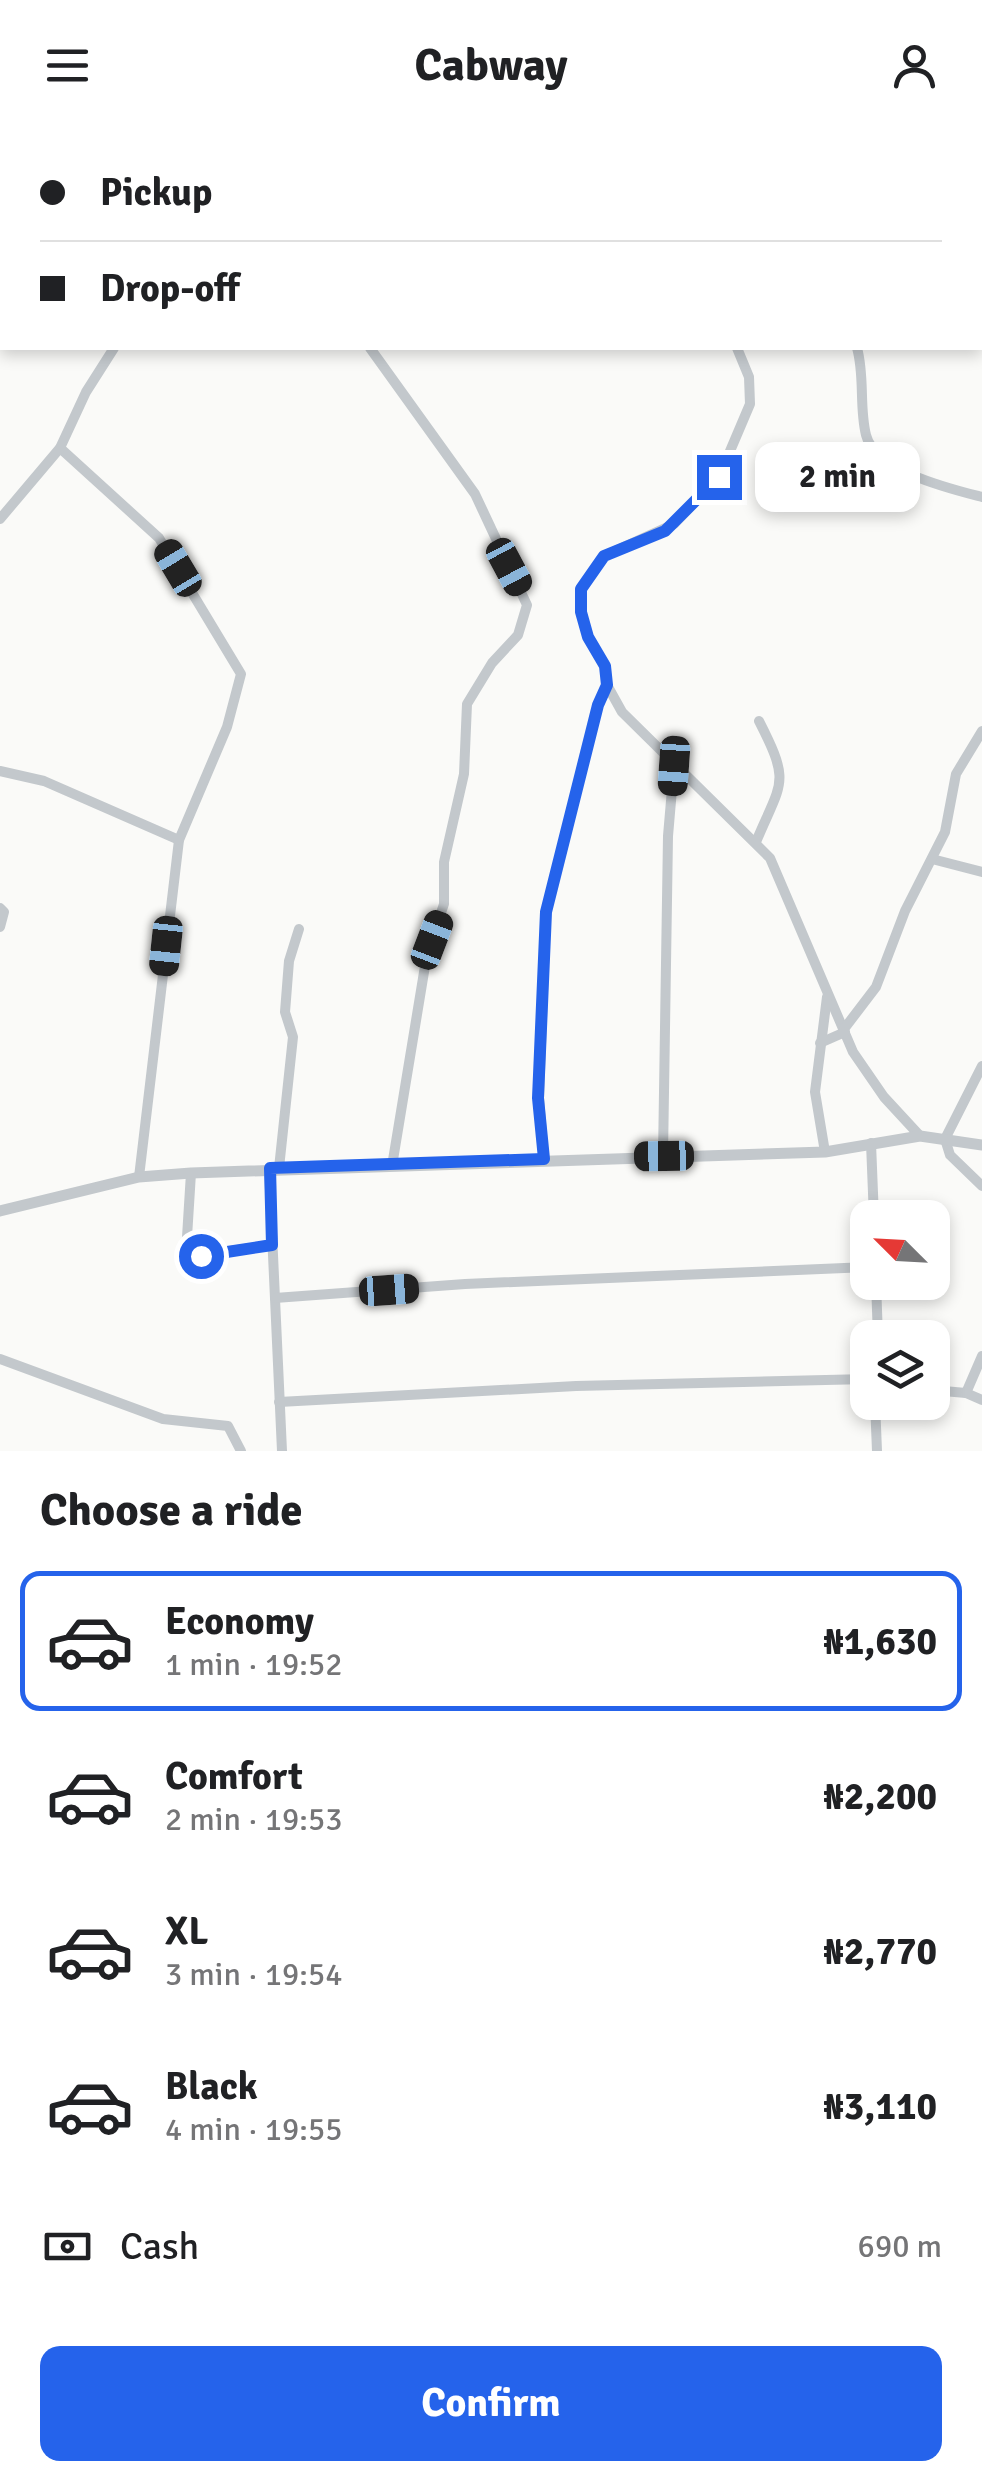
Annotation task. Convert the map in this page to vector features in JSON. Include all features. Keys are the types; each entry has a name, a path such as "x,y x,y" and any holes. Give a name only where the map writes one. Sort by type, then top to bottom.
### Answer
{"street":[{"path":"0,519 60,448 86,392 113,350"},
{"path":"371,350 476,494 527,605 515,640 492,663 466,704 464,774 444,862 444,904 427,954 392,1166"},
{"path":"738,350 748,377 750,404 719,477 665,531 604,556 581,589 586,631 605,666 607,685 622,712 770,858"},
{"path":"857,350 868,442 882,456 919,478 982,497"},
{"path":"60,448 159,538 242,674 227,728 178,840 139,1177"},
{"path":"544,1159 538,1098 546,912 598,705 607,685"},
{"path":"756,842 782,779 759,721"},
{"path":"820,1044 845,1030 873,993 948,823 956,774 982,730"},
{"path":"664,1156 668,836 674,766"},
{"path":"0,771 44,781 178,840"},
{"path":"764,821 770,858 828,996 867,1076 920,1136"},
{"path":"932,859 982,872"},
{"path":"0,908 4,912 0,928"},
{"path":"282,1451 272,1245 274,1168 293,1038 286,1012 289,961 299,929"},
{"path":"825,1152 815,1092 828,996"},
{"path":"982,1066 945,1139 950,1155 982,1186"},
{"path":"0,1210 139,1177 191,1173 825,1152 920,1136 982,1146"},
{"path":"872,1144 874,1200"},
{"path":"191,1173 186,1253 201,1256 272,1245"},
{"path":"274,1298 465,1284 850,1268"},
{"path":"966,1393 982,1356"},
{"path":"0,1360 162,1419 228,1426 241,1451"},
{"path":"279,1402 576,1386 850,1379"},
{"path":"950,1392 982,1400"},
{"path":"876,1420 877,1451"}],"route":[{"path":"201,1256 272,1245 270,1168 544,1159 538,1098 546,912 598,705 607,685 605,666 586,631 581,589 604,556 665,531 719,477"}]}
